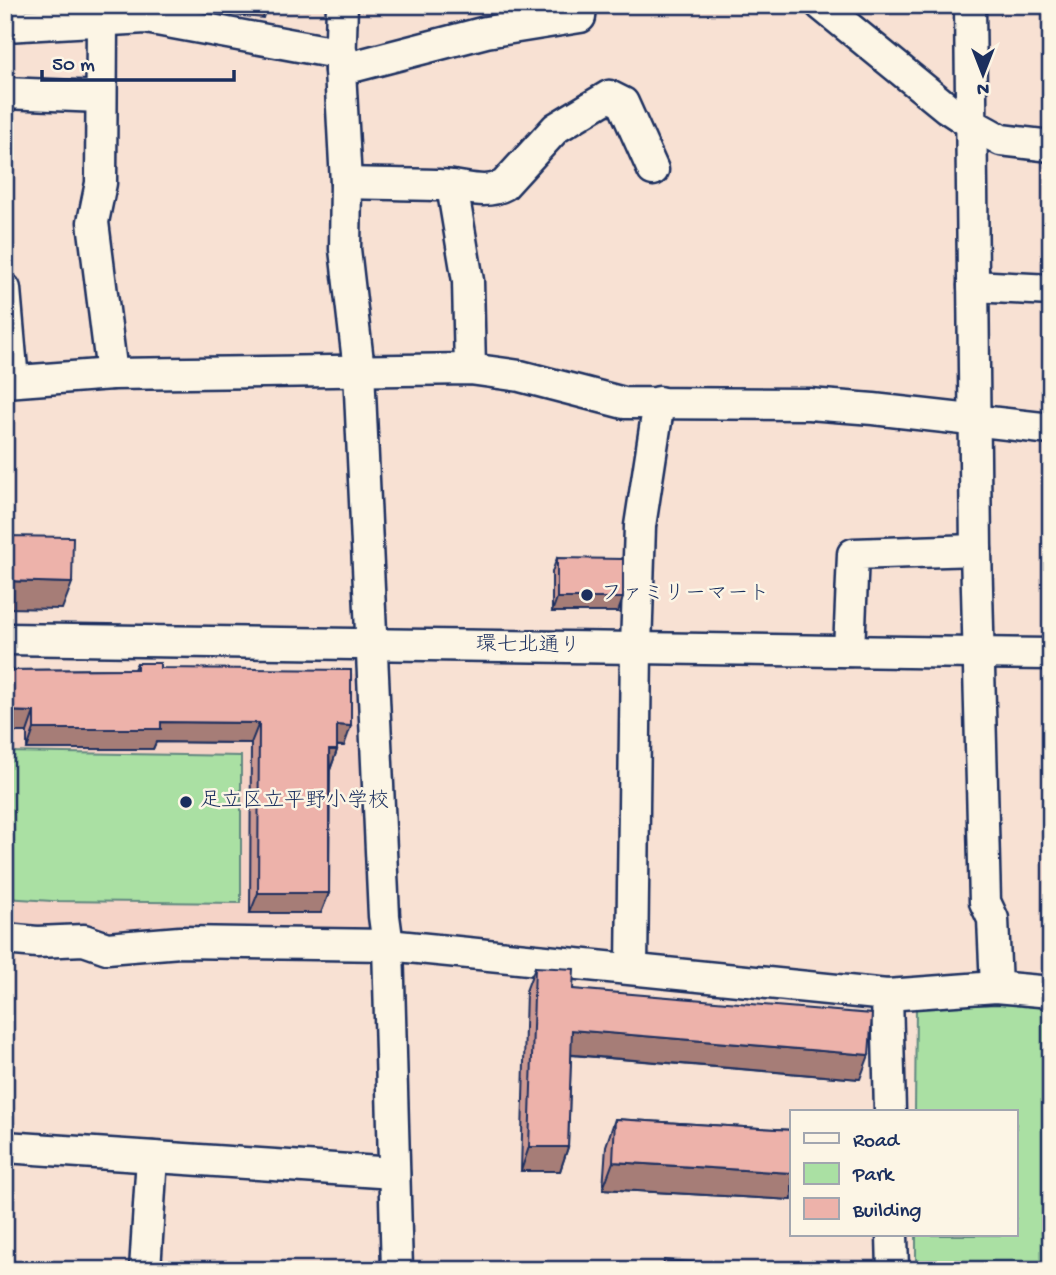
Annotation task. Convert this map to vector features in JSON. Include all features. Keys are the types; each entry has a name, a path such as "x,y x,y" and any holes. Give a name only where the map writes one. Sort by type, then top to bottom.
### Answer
{"street":[{"path":"342,5 345,249 359,370 384,916 388,944 397,1270"},
{"path":"5,26 146,18 341,62 486,32 580,17 581,5"},
{"path":"821,5 946,107 972,124 1001,141 1051,146"},
{"path":"970,5 976,550 985,902 993,919 996,987"},
{"path":"102,20 102,183 93,222 111,374"},
{"path":"5,93 100,97"},
{"path":"346,183 496,189 504,185 556,128 609,96 623,103 653,170"},
{"path":"452,186 468,281 470,369"},
{"path":"973,286 1051,290"},
{"path":"5,289 9,382 111,374 470,369 520,376 624,403 809,404 1051,429"},
{"path":"632,968 640,526 659,402"},
{"path":"849,651 853,554 976,550"},
{"name":"環七北通り","path":"5,639 1051,654"},
{"path":"5,939 37,942 84,940 107,948 180,942 388,944 887,995 996,987 1051,992"},
{"path":"887,995 890,1110"},
{"path":"5,1147 394,1173"},
{"path":"145,1270 152,1157"},
{"path":"892,1236 893,1270"}],"shaded area":[{"path":"5,5 137,5 5,14"},
{"name":"足立区立平野小学校","path":"5,674 360,674 373,930 366,936 109,938 5,929"}],"green space":[{"path":"5,752 241,756 241,903 5,898"},
{"path":"1051,1004 1051,1270 916,1270 916,1236 1018,1236 1018,1110 915,1110 916,1005"}],"building":[{"path":"5,536 73,537 72,583 5,581"},
{"path":"557,558 623,559 623,598 557,598"},
{"path":"5,663 8,663 8,670 137,669 137,663 160,663 160,668 351,670 351,726 337,725 337,750 329,750 329,893 258,893 259,723 161,722 161,729 34,729 34,712 5,711"},
{"path":"535,967 574,969 573,989 872,1014 869,1055 572,1030 568,1147 529,1147"},
{"path":"615,1119 790,1130 790,1173 613,1162"},
{"path":"664,1260 792,1270 663,1270"}],"place":[{"name":"ファミリーマート","path":"587,595"},
{"name":"足立区立平野小学校","path":"186,802"}]}
